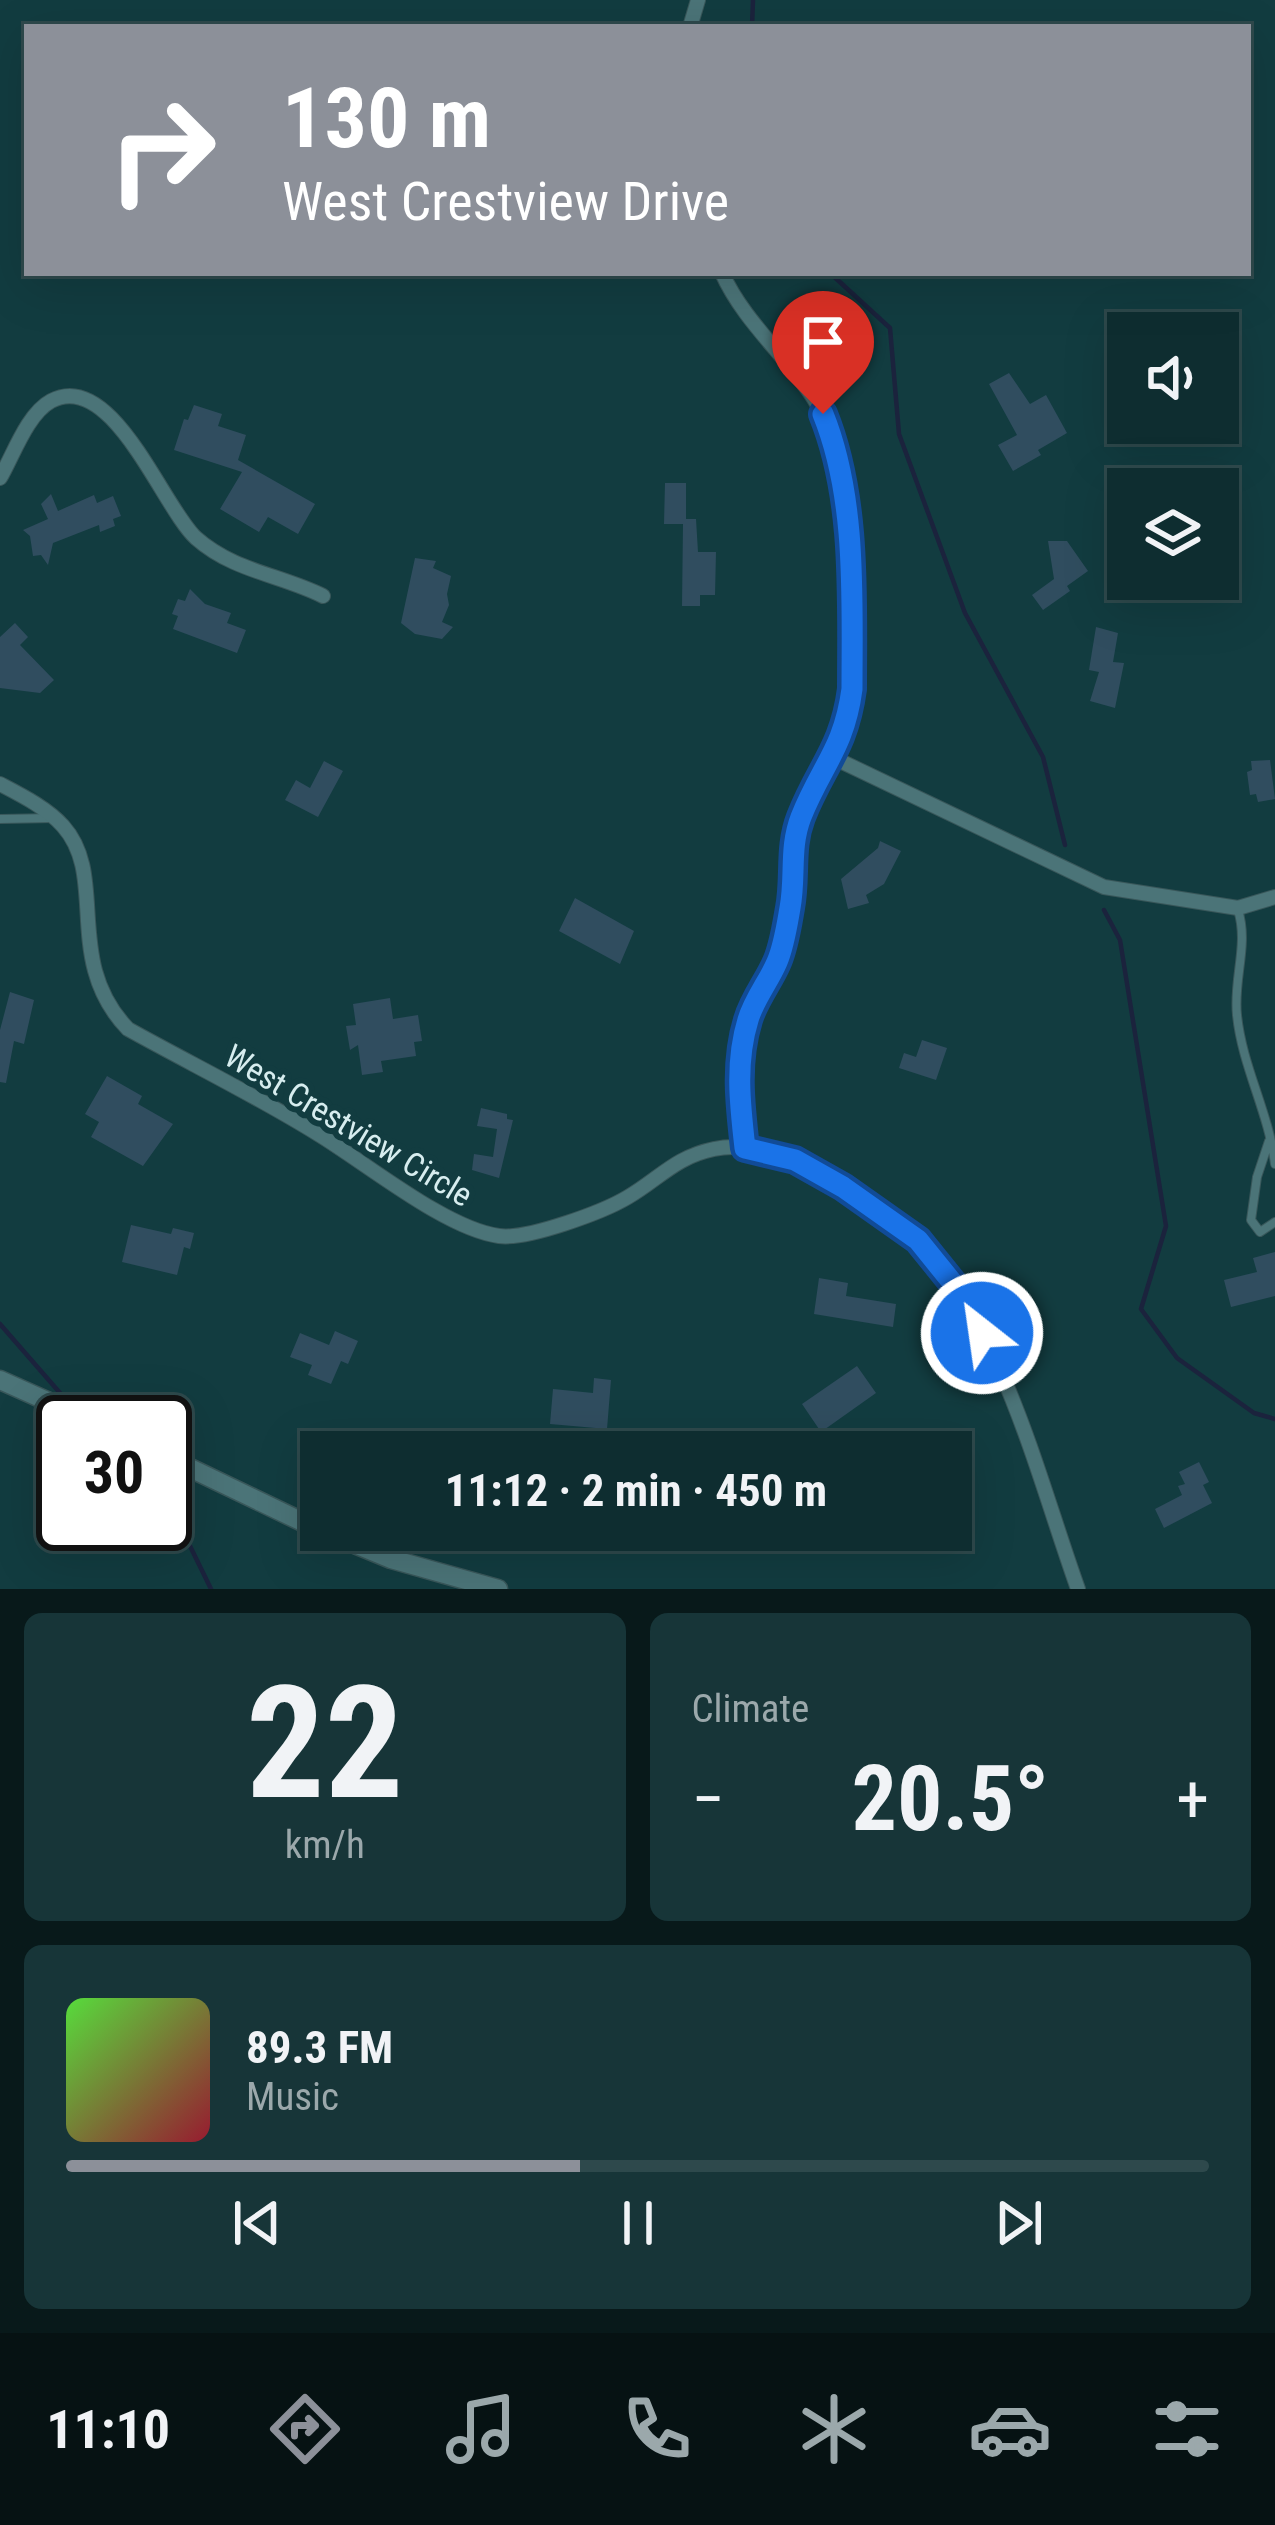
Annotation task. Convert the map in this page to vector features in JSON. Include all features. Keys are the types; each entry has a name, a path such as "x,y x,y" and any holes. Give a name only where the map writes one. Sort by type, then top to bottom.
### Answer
{"street":[{"path":"723,276 730,292 801,376 839,454 852,671 848,718 791,848 791,902 779,959 748,1017 739,1099 745,1148"},
{"path":"0,478 41,410 52,400 68,398 109,413 194,536 225,558 322,596"},
{"path":"161,520 175,510"},
{"path":"834,758 1104,886 1238,908 1275,897"},
{"path":"0,784 55,818"},
{"name":"West Crestview Circle","path":"55,818 77,849 92,971 109,1009 128,1029 314,1131 451,1219 498,1236 526,1236 627,1198 670,1164 716,1148 745,1148 795,1160 918,1240 964,1297 999,1369 1078,1589"},
{"path":"0,1380 36,1396"},
{"path":"192,1469 351,1543 498,1589"}],"lane":[{"path":"0,818 55,818"},
{"path":"1238,908 1244,929 1237,1016 1275,1164"},
{"path":"1271,1134 1257,1177 1251,1220 1260,1232 1275,1222"}],"building":[{"path":"1009,373 1030,404 1046,395 1067,433 1013,471 998,445 1017,435 989,384"},
{"path":"194,405 222,414 218,426 246,435 238,460 315,504 298,534 268,517 259,532 220,509 242,472 174,450"},
{"path":"665,483 686,483 686,519 696,519 698,552 716,552 715,595 700,595 700,606 682,606 683,524 664,524"},
{"path":"51,494 58,511 94,495 97,503 113,496 121,516 113,519 115,526 100,532 99,525 53,543 48,565 41,555 33,556 30,536 23,530 48,519 41,504"},
{"path":"1048,541 1067,541 1088,571 1043,610 1032,595 1054,579"},
{"path":"415,558 436,561 433,568 451,576 449,605 442,622 453,627 442,639 415,634 401,623"},
{"path":"190,589 205,604 231,613 227,623 246,630 237,653 173,629 178,599 185,601"},
{"path":"15,623 28,637 20,645 54,680 40,693 0,688 0,637"},
{"path":"1096,627 1118,633 1113,662 1124,663 1115,708 1090,701 1099,672 1089,670"},
{"path":"1270,760 1275,799 1258,802 1256,794 1250,795 1247,772 1252,770 1251,761"},
{"path":"324,761 343,771 318,817 285,800 296,780 310,788"},
{"path":"880,841 901,851 884,884 866,895 869,903 848,909 841,879 878,848"},
{"path":"575,898 634,931 620,964 559,931"},
{"path":"10,992 34,1000 24,1044 14,1041 6,1083 0,1082 0,1030"},
{"path":"390,998 393,1019 418,1015 422,1041 414,1042 416,1056 381,1061 383,1072 362,1075 358,1045 350,1050 346,1026 356,1025 353,1004"},
{"path":"922,1040 947,1048 936,1080 899,1068 904,1053 916,1057"},
{"path":"107,1076 142,1096 138,1104 173,1124 143,1166 91,1137 99,1122 85,1114"},
{"path":"481,1108 513,1120 499,1178 472,1170 474,1154 493,1157 497,1129 477,1126"},
{"path":"131,1225 171,1234 173,1228 194,1233 190,1249 184,1247 177,1275 122,1262"},
{"path":"1275,1252 1275,1296 1231,1307 1224,1280 1257,1272 1253,1258"},
{"path":"819,1278 848,1283 846,1296 896,1304 893,1327 814,1314"},
{"path":"335,1331 358,1341 348,1364 341,1361 331,1384 308,1375 312,1365 290,1357 300,1333 329,1345"},
{"path":"857,1366 876,1393 822,1431 802,1404"},
{"path":"594,1378 611,1380 607,1429 550,1424 553,1389 593,1393"},
{"path":"1199,1462 1212,1503 1164,1528 1155,1509 1182,1495 1178,1486 1185,1484 1179,1472"}],"waterway":[{"path":"752,24 753,0"},
{"path":"833,276 890,328 899,434 965,613 1043,757 1065,845"},
{"path":"1104,910 1120,940 1166,1226 1141,1309 1177,1358 1254,1413 1275,1419"},
{"path":"0,1324 62,1395"},
{"path":"192,1550 211,1589"}],"route":[{"path":"823,414 839,454 844,494 852,689 834,758 802,814 791,848 791,902 779,959 748,1017 739,1099 745,1148 795,1160 918,1240 964,1297 982,1333"}]}
